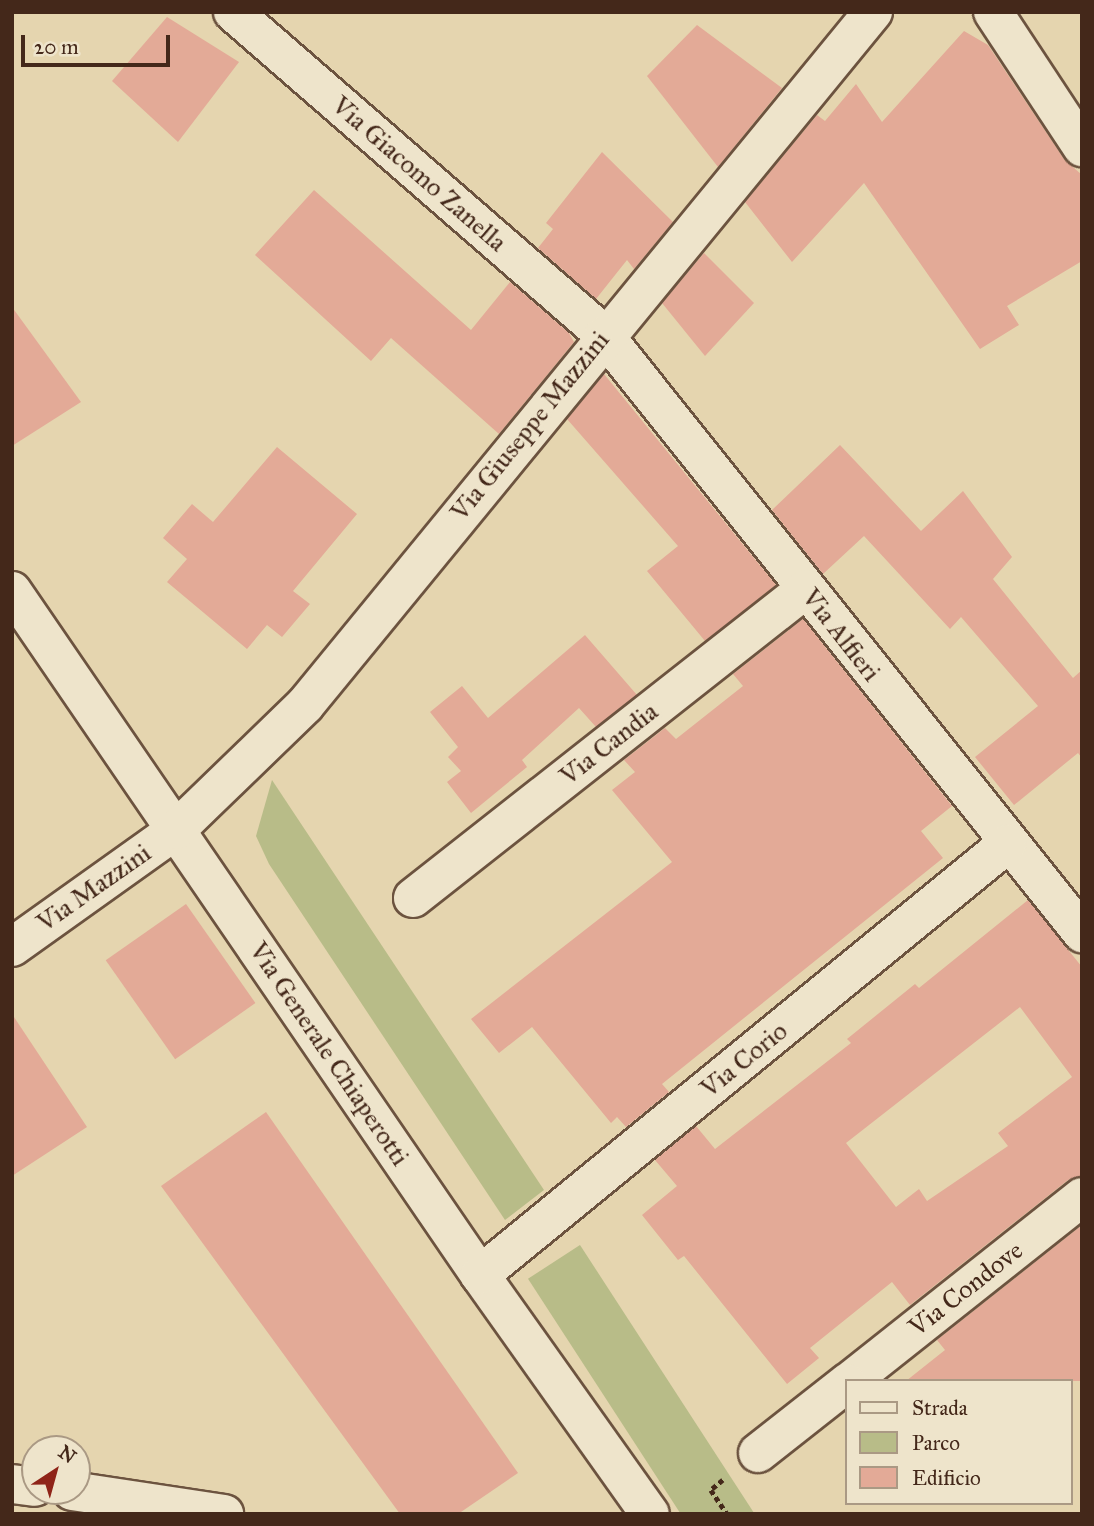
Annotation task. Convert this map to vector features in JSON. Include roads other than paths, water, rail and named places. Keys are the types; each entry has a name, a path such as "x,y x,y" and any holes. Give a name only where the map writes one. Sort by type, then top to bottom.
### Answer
{"street":[{"name":"Via Giacomo Zanella","path":"233,12 604,335"},
{"name":"Via Giuseppe Mazzini","path":"176,830 305,705 604,335 873,12"},
{"path":"993,12 1082,147"},
{"name":"Via Alfieri","path":"604,335 1007,844 1082,933"},
{"name":"Via Candia","path":"413,898 805,590"},
{"name":"Via Generale Chiaperotti","path":"12,591 480,1275 650,1514"},
{"name":"Via Mazzini","path":"12,947 176,830"},
{"name":"Via Corio","path":"480,1275 1007,844"},
{"name":"Via Condove","path":"852,1379 1082,1197"},
{"name":"Via Condove","path":"758,1453 846,1384"},
{"path":"91,1494 224,1514"}]}
